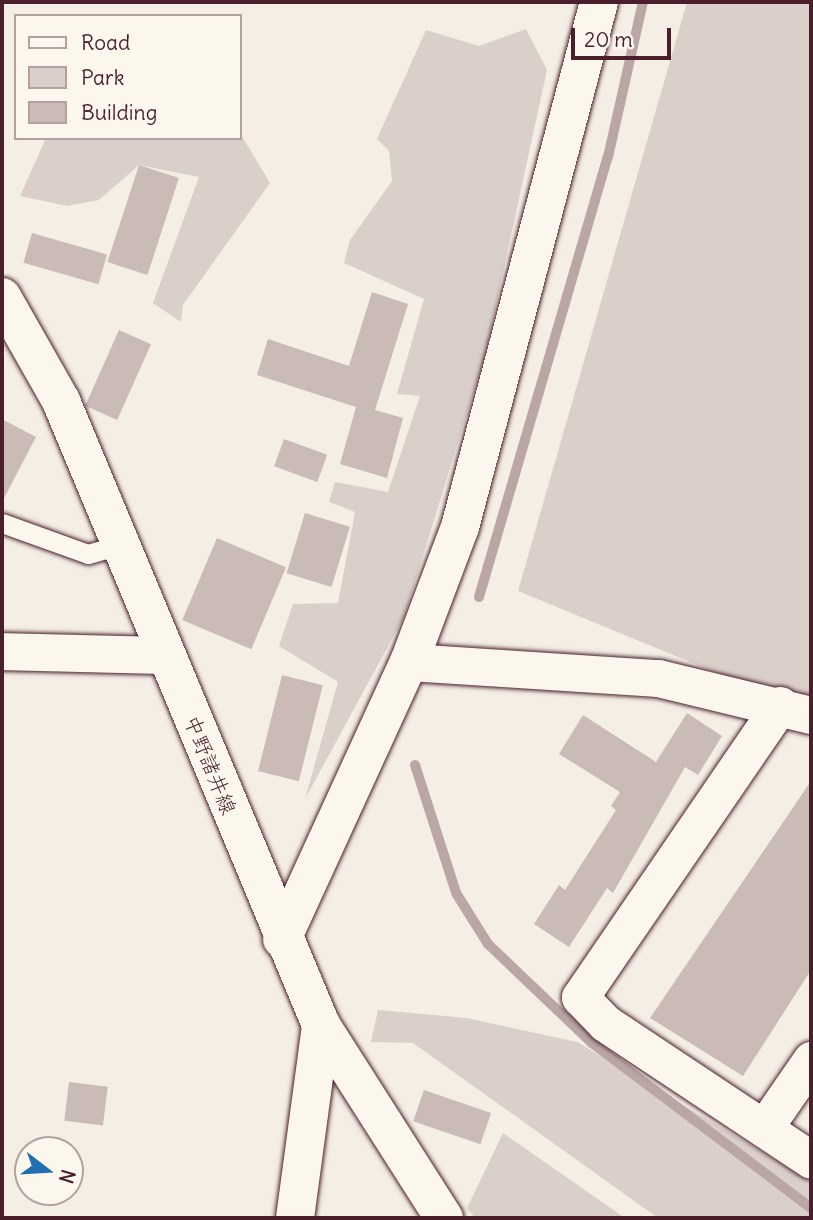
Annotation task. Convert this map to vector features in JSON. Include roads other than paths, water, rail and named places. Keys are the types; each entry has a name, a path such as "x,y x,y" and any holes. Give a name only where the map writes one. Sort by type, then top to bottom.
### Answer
{"street":[{"path":"282,939 409,662 460,527 599,2"},
{"name":"中野諸井線","path":"2,297 61,401 282,939 321,1025 444,1218"},
{"path":"2,651 164,655"},
{"path":"409,662 659,678 796,710 580,997 606,1023 811,1160"},
{"path":"295,1218 321,1025"},
{"path":"764,1128 811,1060"}],"lane":[{"path":"2,523 88,554 120,545"}],"waterway":[{"path":"479,597 608,157 643,2"},
{"path":"415,765 456,893 488,944 592,1043 811,1208"}]}
